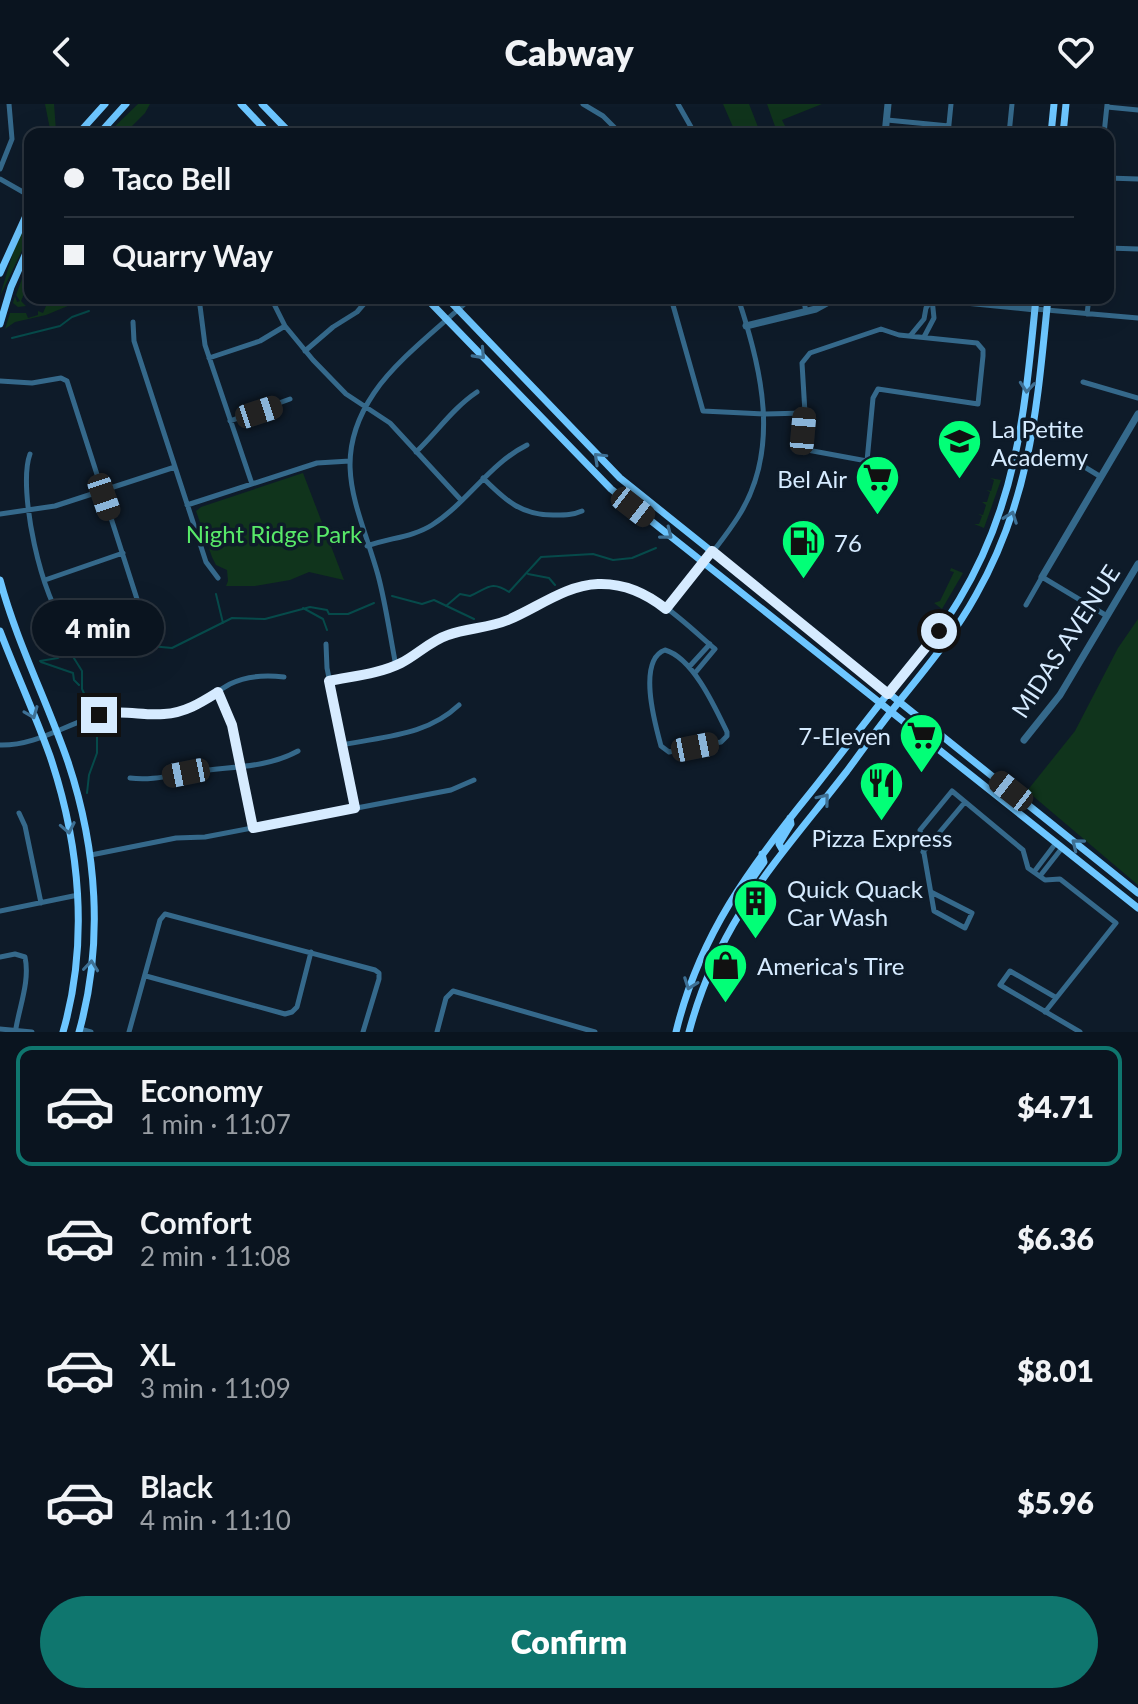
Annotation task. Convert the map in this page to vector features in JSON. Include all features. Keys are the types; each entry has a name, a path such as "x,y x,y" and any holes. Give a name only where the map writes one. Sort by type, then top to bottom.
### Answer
{"main road":[{"path":"83,128 105,104"},
{"path":"104,128 126,104"},
{"path":"241,104 263,128"},
{"path":"262,104 285,128"},
{"path":"1052,128 1054,104"},
{"path":"1064,128 1066,104"},
{"path":"0,273 24,220"},
{"path":"0,324 2,310 24,258"},
{"path":"432,304 591,470 703,563 1138,908"},
{"path":"452,304 601,460 1138,893"},
{"path":"676,1032 707,942 734,893 939,631 975,571 1000,514 1019,448 1035,304"},
{"path":"689,1032 708,971 744,903 940,651 975,597 996,556 1018,498 1030,449 1048,304"},
{"path":"975,571 996,556"},
{"path":"975,571 975,597"},
{"path":"0,580 49,735 50,757 67,822 78,897 76,977 63,1032"},
{"path":"0,631 82,810 91,855 94,898 92,963 80,1030"},
{"path":"783,851 779,844 791,824 790,818"},
{"path":"744,903 743,892 765,860 762,854"}],"street":[{"path":"0,169 12,139 9,104"},
{"path":"583,104 615,128"},
{"path":"678,104 692,128"},
{"path":"886,128 888,104"},
{"path":"887,120 949,126 951,104"},
{"path":"1010,128 1012,104"},
{"path":"1105,128 1107,106 1138,110"},
{"path":"1114,178 1138,179"},
{"path":"0,179 24,193"},
{"path":"1114,248 1138,249"},
{"path":"200,304 205,345 252,484"},
{"path":"274,304 285,326 346,394 390,423 461,500"},
{"path":"305,351 364,304"},
{"path":"396,666 378,576 353,501 350,461 358,422 383,382 464,304"},
{"path":"673,304 703,411 805,413"},
{"path":"666,609 738,516 754,486 762,459 765,414 740,304"},
{"path":"804,304 806,311"},
{"path":"746,326 822,304"},
{"path":"910,336 924,319 928,304"},
{"path":"924,337 934,318 933,304"},
{"path":"1009,304 1138,318"},
{"path":"1087,314 1088,304"},
{"path":"133,322 134,341 187,505 206,562 218,578"},
{"path":"209,358 260,341 285,326"},
{"path":"881,329 924,337 977,343 983,350 978,404 883,389 875,391 867,461 802,449 805,413 800,369 810,353 881,329"},
{"path":"0,381 32,383 61,378 67,381 137,599"},
{"path":"1083,382 1138,398"},
{"path":"416,452 441,429 458,405 477,392"},
{"path":"230,421 290,399"},
{"path":"1026,605 1138,414"},
{"path":"367,546 426,529 503,459 527,445"},
{"path":"30,454 26,469 29,511 55,612 68,629"},
{"path":"1073,455 1083,466 1101,477"},
{"path":"187,505 325,461 350,461"},
{"path":"0,514 55,506 175,467"},
{"path":"483,478 500,496 524,512 571,515 582,511"},
{"path":"45,580 123,553"},
{"name":"MIDAS AVENUE","path":"1024,740 1060,695 1138,564"},
{"path":"1042,577 1107,616"},
{"path":"329,681 396,666 446,635 501,623 589,585 610,584 650,597 715,649 695,673"},
{"path":"326,644 329,681 355,808"},
{"path":"689,667 710,644"},
{"path":"665,650 672,652 689,667 727,736 721,742 665,751 660,742 650,668 657,654 665,650"},
{"path":"700,654 706,660"},
{"path":"0,745 25,743 108,713 173,713 198,705 242,680 263,676 284,677"},
{"path":"218,692 230,715 253,828"},
{"path":"342,745 419,730 440,721 459,705"},
{"path":"130,778 147,780 241,767 280,759 298,751"},
{"path":"91,855 176,838 205,837 451,790 474,780"},
{"path":"931,892 972,913 965,928 934,911 920,830 952,791 1023,850 1026,866 1049,880 1060,879 1116,923 1045,1012"},
{"path":"923,852 965,802"},
{"path":"19,813 25,826 41,903"},
{"path":"1037,874 1059,846"},
{"path":"0,911 78,897"},
{"path":"129,1032 160,920 165,914 375,970 379,973 363,1032"},
{"path":"146,976 285,1014 297,1007 311,952"},
{"path":"0,957 18,954 26,961 26,979 16,1028"},
{"path":"1055,997 1010,971 1001,987 1080,1032"},
{"path":"437,1032 447,995 453,991 595,1032"},
{"path":"0,1029 16,1028 32,1032"},
{"path":"80,1030 91,1032"}],"green space":[{"path":"45,104 54,104 56,128 50,128"},
{"path":"138,104 150,104 130,128 113,128"},
{"path":"723,104 749,104 758,127 733,128"},
{"path":"767,104 822,104 782,120 785,126 776,128"},
{"path":"24,226 24,246 0,296"},
{"path":"24,273 21,301 26,306 18,307 13,303 15,296 17,302 20,301 16,295"},
{"path":"73,304 46,315 15,322 5,329 10,313 26,313 28,318 38,315 38,311 43,313 46,306"},
{"name":"Night Ridge Park","path":"303,473 344,580 309,572 290,580 255,586 226,586 227,570 216,565 196,511"},
{"path":"990,478 1001,480 984,528 974,524 979,524 982,516 978,514 983,515 986,505 982,502 987,502 990,492 986,490 991,491 994,480"},
{"path":"951,568 963,573 942,609 934,603 940,601 954,572 950,571"},
{"path":"1138,619 1138,885 1027,791 1075,731 1118,648"}],"waterway":[{"path":"12,338 60,326 72,317 89,311"},
{"path":"446,606 460,594 470,596 490,586 498,586 509,592 541,557 593,554 613,560 632,558 656,548"},
{"path":"528,574 549,578 555,585"},
{"path":"216,594 223,623"},
{"path":"392,596 422,604 434,600 474,619"},
{"path":"40,661 58,658 66,653 119,651 129,644 172,648 232,618 265,619 310,607 327,610 329,614 348,614 374,603"},
{"path":"303,608 323,619 327,630"},
{"path":"88,651 124,627 133,616"},
{"path":"72,655 82,671 82,689 91,709"},
{"path":"41,662 73,673 79,685"},
{"path":"87,793 89,775 97,753 97,724"}],"place":[{"name":"La Petite Academy","path":"960,481"},
{"name":"Bel Air","path":"878,517"},
{"name":"76","path":"803,581"},
{"name":"7-Eleven","path":"922,774"},
{"name":"Pizza Express","path":"882,822"},
{"name":"Quick Quack Car Wash","path":"756,941"},
{"name":"America's Tire","path":"726,1004"}],"route":[{"path":"99,715 129,711 163,715 198,705 218,692 230,715 253,828 355,808 329,681 389,668 446,635 501,623 578,588 600,584 620,586 643,593 666,609 712,551 888,694 939,631"}]}
